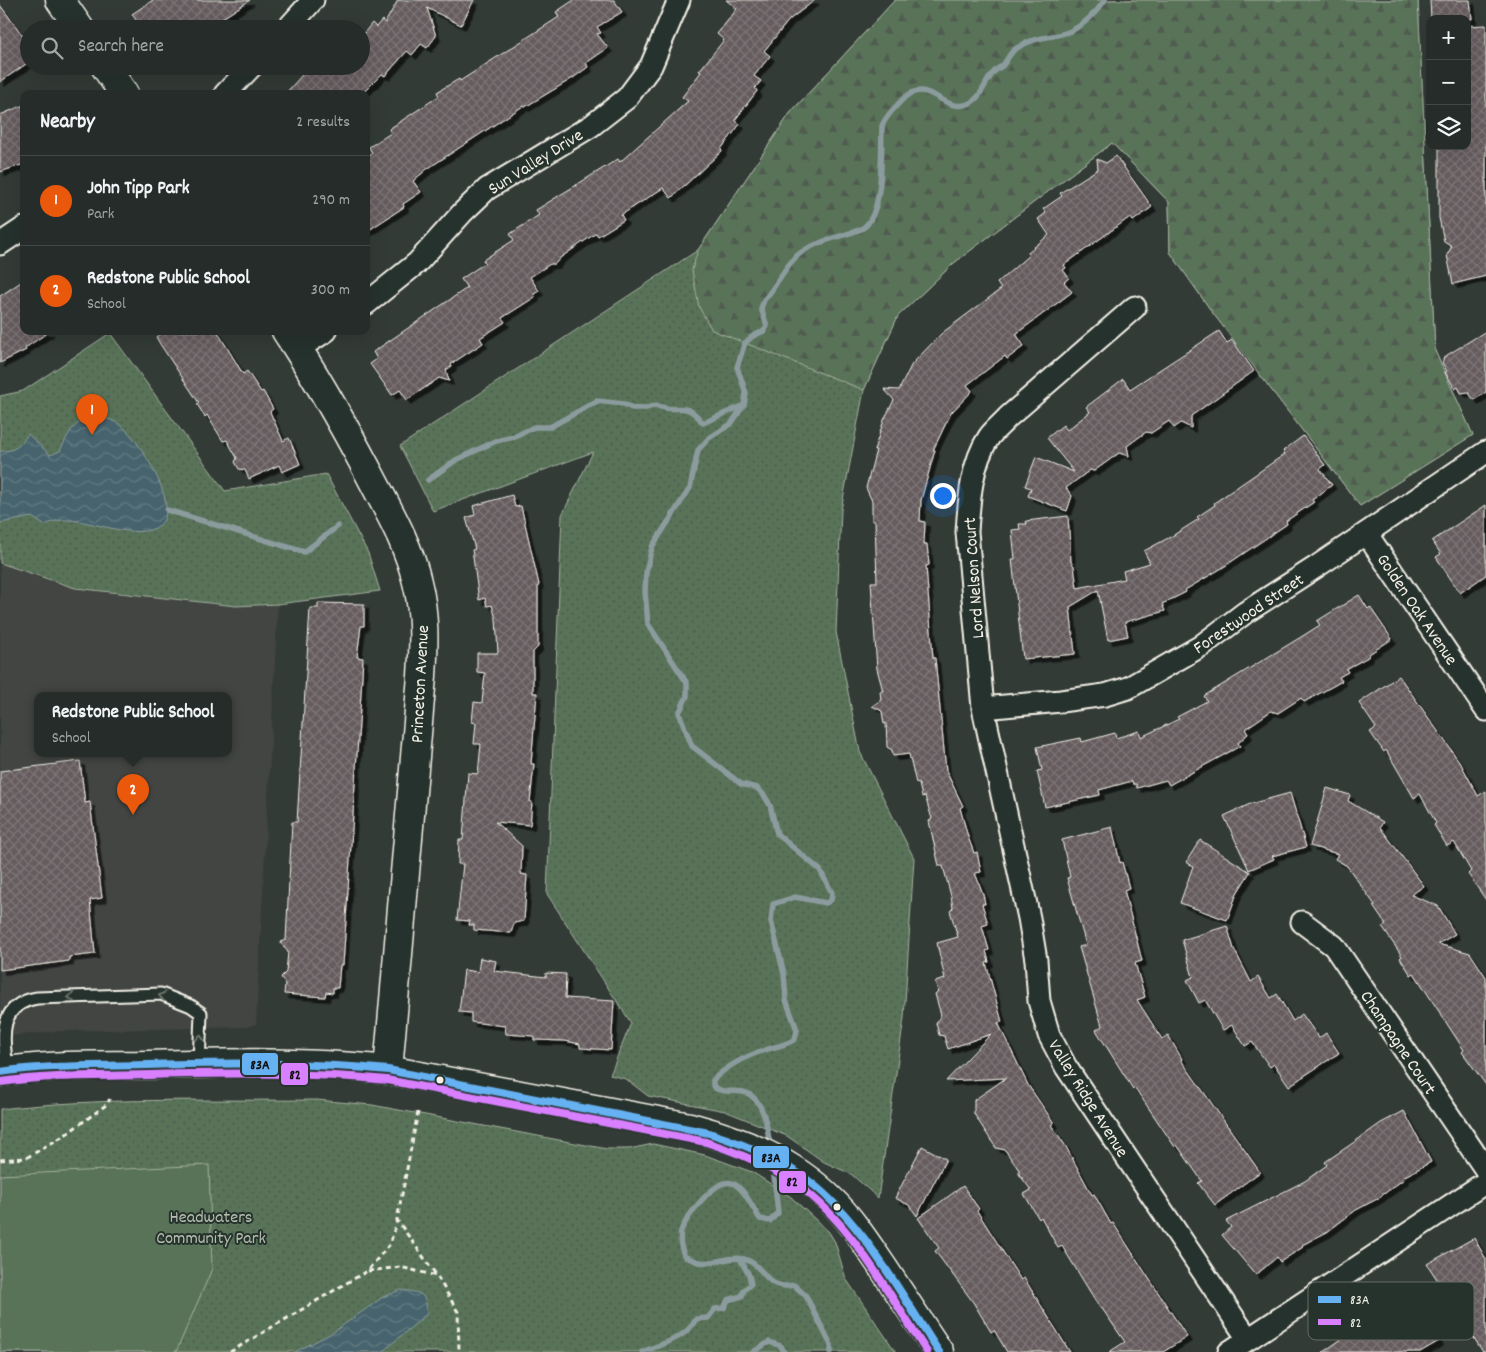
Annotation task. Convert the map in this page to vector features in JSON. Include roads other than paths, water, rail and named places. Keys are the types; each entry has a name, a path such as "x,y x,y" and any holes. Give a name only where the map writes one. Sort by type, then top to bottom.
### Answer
{"street":[{"path":"60,0 74,20"},
{"path":"295,20 313,0"},
{"name":"Sun Valley Drive","path":"370,301 417,263 463,212 487,189 592,126 626,98 651,66 679,0"},
{"path":"111,75 121,90"},
{"path":"229,90 243,75"},
{"path":"0,244 20,231"},
{"name":"Lord Nelson Court","path":"984,708 967,532 968,505 980,458 989,438 1008,417 1135,308"},
{"path":"292,340 311,335"},
{"name":"Princeton Avenue","path":"292,340 334,408 402,535 413,566 421,601 424,648 388,1070"},
{"name":"Forestwood Street","path":"984,708 1105,695 1128,688 1201,646 1246,612 1486,452"},
{"name":"Golden Oak Avenue","path":"1366,533 1486,710"},
{"name":"Valley Ridge Avenue","path":"984,708 1029,918 1036,960 1039,1001 1049,1035 1066,1067 1248,1339"},
{"name":"Champagne Court","path":"1302,922 1334,946 1486,1170"},
{"path":"4,1071 52,1067 280,1062 388,1070 690,1127 729,1138 766,1153 799,1173 831,1199 856,1228 939,1352"},
{"path":"1334,1282 1486,1182"},
{"path":"1229,1352 1308,1299"}],"lane":[{"path":"4,1071 3,1015 10,1005 21,1000 46,997 161,994 182,1002 201,1013 199,1064"}],"water":[{"path":"93,416 111,420 127,431 150,463 163,491 166,505 165,516 160,525 150,530 139,532 74,520 58,520 44,525 32,517 0,523 0,451 16,447 28,434 50,455 60,451 69,433 76,425"},
{"path":"401,1290 422,1295 427,1314 382,1352 295,1352 332,1333 383,1297"}],"waterway":[{"path":"770,1147 764,1115 756,1100 743,1092 723,1091 716,1088 713,1086 713,1080 724,1070 744,1058 784,1045 795,1039 797,1030 786,1000 784,974 771,921 773,904 795,897 826,903 831,900 832,893 820,870 777,834 770,805 764,795 757,788 741,784 692,746 679,713 687,696 687,683 648,624 645,592 646,572 652,547 690,488 698,450 709,438 731,424 744,405 746,393 737,367 745,343 753,336 764,331 767,326 761,308 764,300 789,264 799,254 820,243 859,230 867,224 873,213 880,184 882,126 890,113 910,94 918,91 927,92 950,104 959,106 973,102 991,76 1003,65 1014,50 1028,42 1068,32 1079,27 1089,19 1105,0"},
{"path":"428,480 456,460 496,441 514,437 534,427 550,427 597,401 624,404 632,408 647,408 656,405 670,409 685,409 696,415 703,423 744,405"},
{"path":"167,510 304,552 338,526"},
{"path":"773,1168 778,1213 770,1221 760,1219 736,1185 725,1183 710,1192 689,1217 681,1231 682,1251 685,1257 699,1262 743,1259 755,1265 768,1279 778,1285 794,1285 806,1296 831,1345 831,1352"},
{"path":"642,1352 680,1336 692,1326 696,1319 708,1318 715,1309 724,1308 728,1300 742,1296 744,1290 751,1284 749,1275 740,1259"},
{"path":"753,1352 769,1342 781,1346 784,1352"}],"place":[{"name":"John Tipp Park","path":"92,435"},
{"name":"Redstone Public School","path":"133,815"}],"park label":[{"name":"Headwaters Community Park","path":"211,1226"}]}
